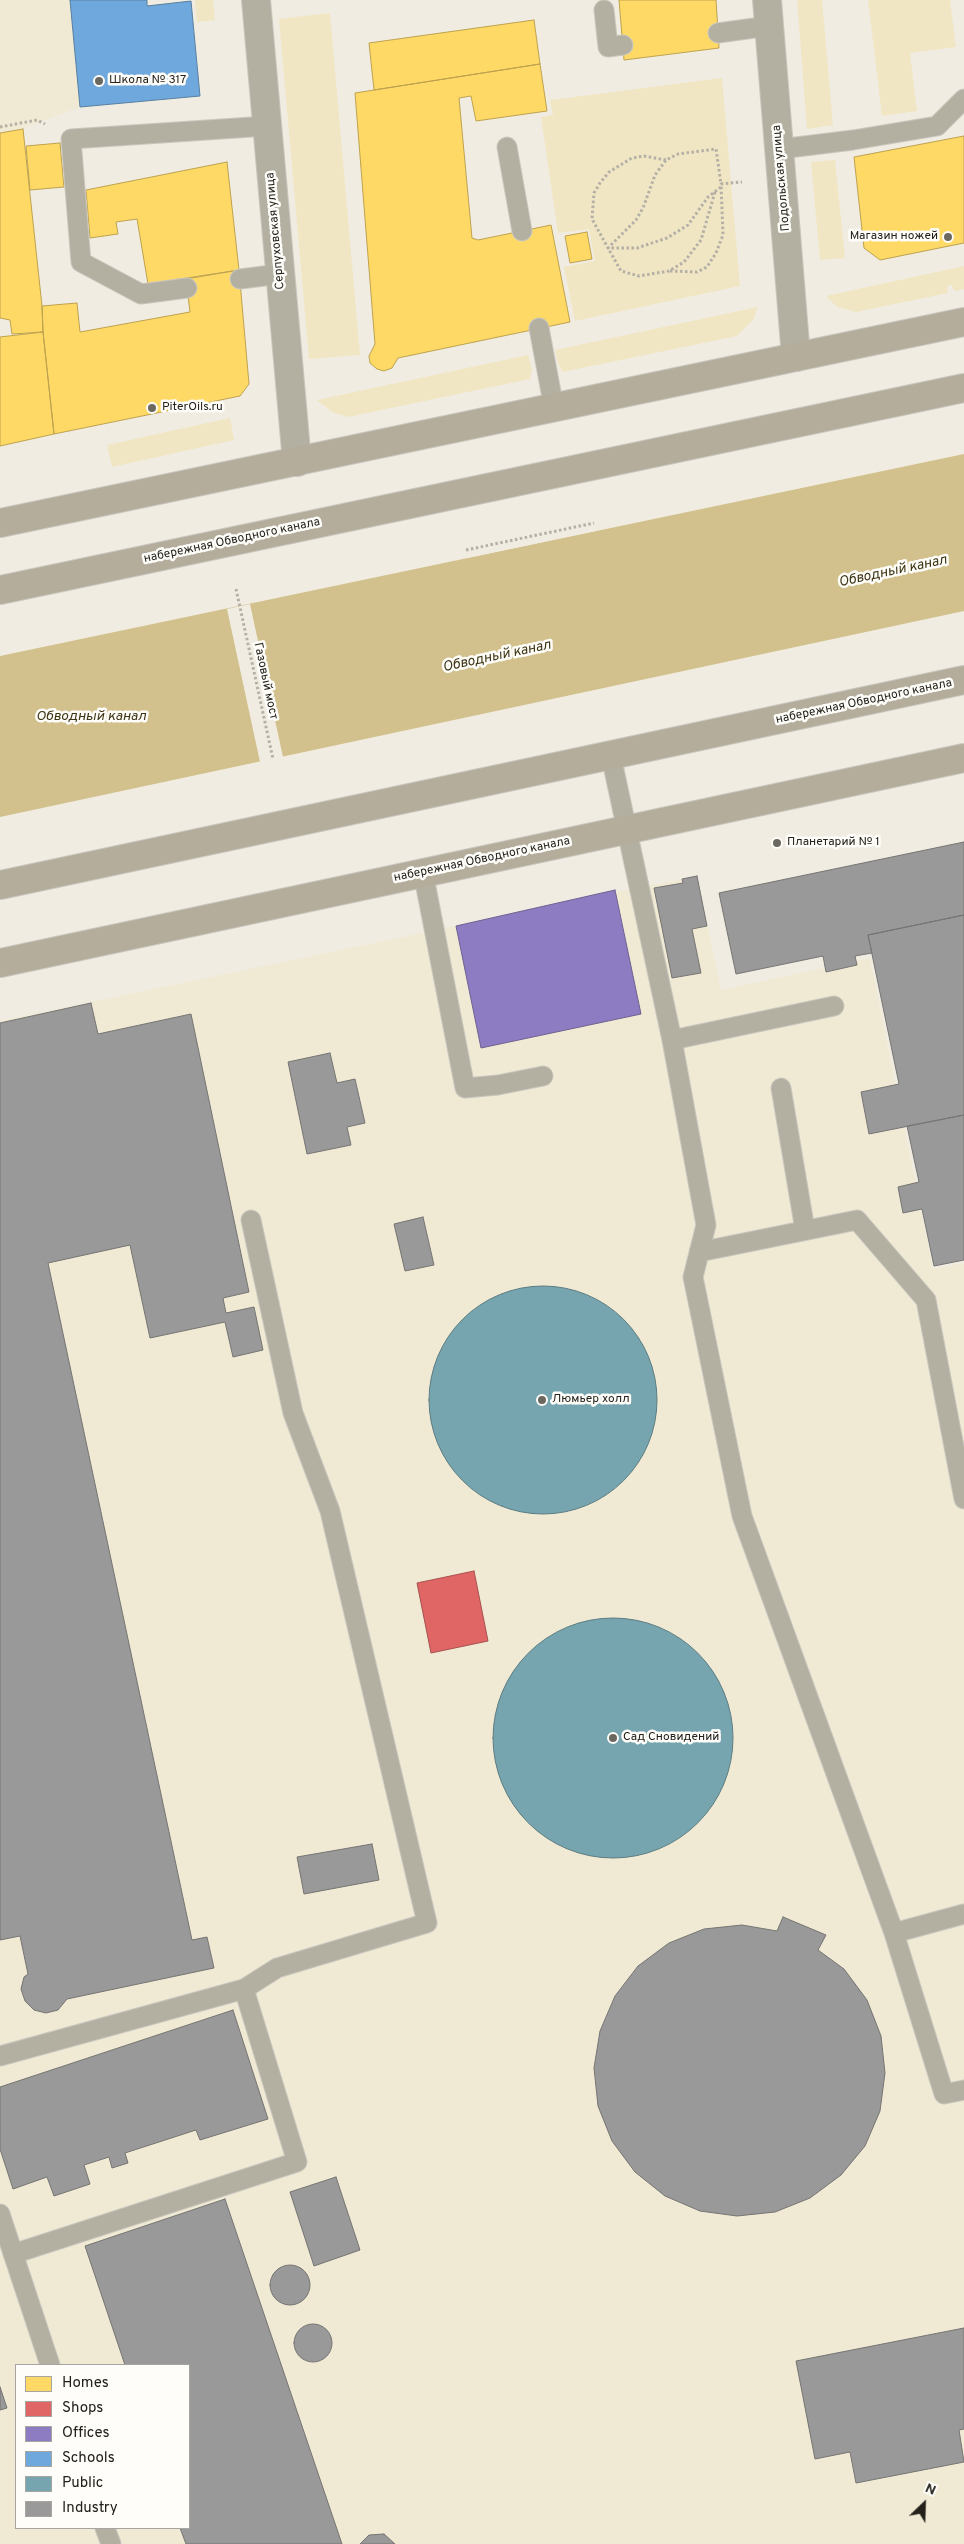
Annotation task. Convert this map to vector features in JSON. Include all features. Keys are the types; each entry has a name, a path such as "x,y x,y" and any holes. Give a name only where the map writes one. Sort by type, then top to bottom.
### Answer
{"main road":[{"path":"0,523 964,322"},
{"name":"набережная Обводного канала","path":"0,590 964,388"},
{"name":"набережная Обводного канала","path":"0,885 964,680"},
{"name":"набережная Обводного канала","path":"0,963 964,758"}],"street":[{"name":"Серпуховская улица","path":"256,0 297,462"},
{"name":"Подольская улица","path":"768,13 796,356"}],"lane":[{"path":"604,10 608,47 623,45"},
{"path":"718,33 768,13"},
{"path":"780,149 853,140 937,126 964,99"},
{"path":"187,288 141,294 81,262 71,139 267,126"},
{"path":"507,147 522,231"},
{"path":"240,279 280,274"},
{"path":"539,328 554,408"},
{"path":"611,756 672,1040 706,1225 693,1277 742,1516 894,1933 944,2094 964,2090"},
{"path":"423,872 465,1088 498,1085 543,1076"},
{"path":"672,1040 834,1006"},
{"path":"781,1088 805,1230"},
{"path":"0,2056 244,1989 277,1968 427,1923 330,1511 293,1413 251,1220"},
{"path":"699,1252 857,1220 926,1300 964,1499"},
{"path":"894,1933 964,1914"},
{"path":"13,2254 297,2162 244,1989"},
{"path":"0,2214 50,2364"},
{"path":"105,2529 111,2544"}],"path":[{"path":"0,127 37,120 71,139"},
{"path":"608,248 636,220 643,208 655,175 666,160 678,154 716,149 721,186 723,235 716,253 707,267 697,272 669,271 639,276 630,275 621,271 596,229 592,219 594,193 609,172 632,158 644,156 666,160"},
{"path":"608,248 637,248 667,238 688,225 708,197 721,186 742,182"},
{"path":"669,271 684,262 701,240 715,192"},
{"path":"466,550 594,523"},
{"name":"Газовый мост","path":"236,589 273,759"}],"shaded area":[{"name":"Школа № 317","path":"0,0 148,0 148,5 190,1 200,96 80,107 26,127 0,132"},
{"path":"195,0 213,0 215,20 197,22"},
{"path":"797,0 822,0 833,125 807,129"},
{"path":"868,0 950,0 956,47 910,53 917,111 882,116"},
{"path":"330,13 360,355 309,359 279,19"},
{"path":"722,78 740,286 575,321 564,267 595,261 589,229 558,233 541,117 553,115 550,100"},
{"path":"835,160 845,258 820,260 811,162"},
{"path":"964,266 964,289 954,291 952,285 947,286 948,293 856,312 837,307 826,296"},
{"path":"758,307 753,320 737,336 563,372 558,364 555,350"},
{"path":"528,355 532,369 530,379 348,417 332,412 317,400"},
{"path":"230,418 234,440 112,467 107,445"},
{"path":"697,876 721,990 870,958 933,1269 964,1263 964,2544 0,2544 0,1021 456,926 615,890 616,892"}],"water":[{"name":"Обводный канал","path":"964,454 964,611 0,817 0,656"}],"pier":[{"path":"595,529 595,531 467,558 467,556"},
{"path":"250,604 283,757 260,762 227,609"}],"building: Homes":[{"path":"619,0 716,0 719,48 624,60"},
{"path":"534,20 540,64 374,90 369,43"},
{"path":"540,64 547,111 476,121 471,96 459,98 472,238 478,240 551,225 570,322 398,358 392,368 384,371 377,369 370,363 369,356 375,344 355,93"},
{"path":"23,129 42,306 43,332 12,334 10,320 0,318 0,133"},
{"path":"964,136 964,243 880,260 864,248 854,157"},
{"path":"60,143 64,187 30,190 26,146"},
{"path":"227,162 239,270 148,284 137,219 116,222 118,234 90,238 86,190"},
{"path":"587,232 592,259 570,263 565,236"},
{"path":"239,270 249,384 240,396 54,434 42,306 77,303 80,332 190,312 186,279"},
{"path":"43,332 54,434 0,446 0,337"}],"building: Shops":[{"path":"474,1571 488,1641 431,1653 417,1583"}],"building: Offices":[{"path":"615,890 641,1014 481,1048 456,926"}],"building: Schools":[{"path":"70,0 147,0 147,6 191,1 200,96 80,107"}],"building: Public":[{"name":"Люмьер холл","path":"532,1286 554,1286 587,1294 606,1305 624,1319 638,1337 649,1356 657,1389 655,1422 649,1444 638,1463 624,1481 606,1495 587,1506 554,1514 532,1514 499,1506 480,1495 462,1481 448,1463 437,1444 429,1411 429,1389 437,1356 448,1337 462,1319 480,1305 499,1294"},
{"name":"Сад Сновидений","path":"613,1618 636,1621 659,1628 679,1639 698,1653 712,1672 723,1692 730,1715 733,1738 730,1761 723,1784 712,1804 698,1823 679,1837 659,1848 636,1855 613,1858 590,1855 567,1848 547,1837 528,1823 514,1804 503,1784 496,1761 493,1738 496,1715 503,1692 514,1672 528,1653 547,1639 567,1628 590,1621"}],"building: Industry":[{"path":"964,842 964,915 868,935 872,953 855,956 857,965 826,972 823,956 736,974 719,893"},
{"path":"697,876 707,926 692,929 701,973 672,978 654,888 683,883 682,879"},
{"path":"964,915 964,1115 869,1134 861,1092 899,1084 868,935"},
{"path":"91,1003 98,1034 191,1014 249,1292 223,1298 226,1313 254,1307 263,1350 233,1357 225,1322 150,1338 130,1245 48,1263 192,1940 207,1937 214,1968 67,1999 58,2010 46,2013 34,2010 25,2001 21,1989 24,1977 28,1974 20,1936 0,1940 0,1023"},
{"path":"330,1053 337,1083 355,1079 365,1123 347,1127 351,1145 307,1154 288,1062"},
{"path":"964,1115 964,1260 934,1266 922,1209 903,1213 898,1187 919,1182 907,1126"},
{"path":"423,1217 434,1265 405,1271 394,1224"},
{"path":"372,1844 379,1880 304,1894 297,1857"},
{"path":"783,1917 826,1935 818,1950 844,1969 867,2000 881,2036 885,2073 880,2111 865,2146 841,2175 810,2198 775,2212 737,2216 700,2211 665,2196 635,2172 612,2141 598,2106 594,2068 600,2031 615,1996 638,1966 669,1943 704,1929 742,1925 777,1931"},
{"path":"233,2010 268,2119 200,2140 196,2130 125,2153 128,2163 112,2168 109,2157 84,2165 90,2184 54,2196 47,2177 13,2189 0,2149 0,2087"},
{"path":"336,2177 360,2250 314,2266 290,2192"},
{"path":"225,2199 342,2544 186,2544 180,2529 190,2529 190,2364 125,2364 85,2246"},
{"path":"290,2265 304,2271 310,2285 304,2299 290,2305 276,2299 270,2285 276,2271"},
{"path":"313,2324 327,2329 332,2343 327,2357 313,2362 299,2357 294,2343 299,2329"},
{"path":"964,2328 964,2429 959,2430 964,2462 856,2483 850,2452 815,2459 796,2361"},
{"path":"0,2387 7,2408 0,2410"},
{"path":"384,2534 395,2544 360,2544 369,2535"}],"place":[{"name":"Школа № 317","path":"99,81"},
{"name":"Магазин ножей","path":"948,237"},
{"name":"PiterOils.ru","path":"152,408"},
{"name":"Планетарий № 1","path":"777,843"},
{"name":"Люмьер холл","path":"542,1400"},
{"name":"Сад Сновидений","path":"613,1738"}]}
